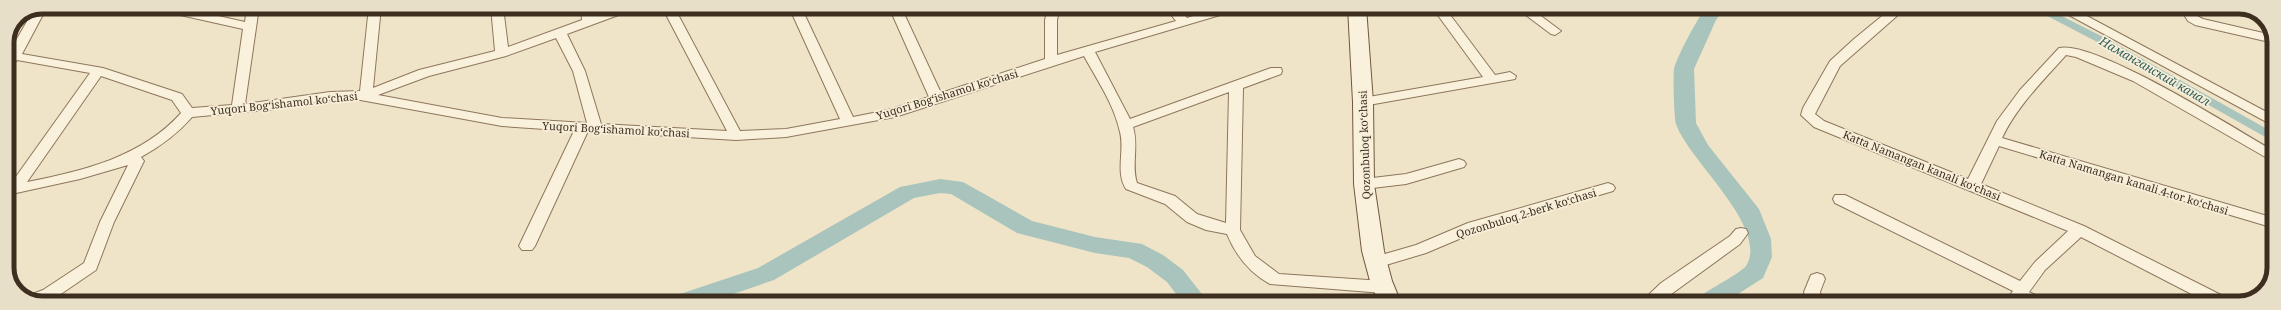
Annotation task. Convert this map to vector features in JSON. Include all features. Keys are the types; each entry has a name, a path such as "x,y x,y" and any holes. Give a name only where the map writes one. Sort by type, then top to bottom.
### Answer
{"main road":[{"name":"Qozonbuloq koʻchasi","path":"1358,14 1364,102 1364,184 1376,262 1387,295"}],"street":[{"path":"192,14 249,27"},
{"path":"238,109 252,14"},
{"path":"374,14 366,95 424,73 502,53 609,14"},
{"path":"498,14 502,53"},
{"path":"587,14 588,22"},
{"path":"672,14 736,136"},
{"path":"797,14 848,121"},
{"path":"898,14 937,99"},
{"path":"1051,61 1050,20 1052,14"},
{"path":"1176,14 1184,24"},
{"name":"Yuqori Bogʻishamol koʻchasi","path":"188,113 238,109 346,94 366,95 379,100 466,117 502,122 736,136 786,133 890,114 1051,61 1184,24 1212,14"},
{"path":"1443,14 1492,80"},
{"path":"1531,14 1556,31"},
{"name":"Katta Namangan kanali koʻchasi","path":"1893,14 1858,42 1835,64 1808,115 1819,124 1973,185 2079,230 2209,296"},
{"path":"2073,14 2267,118"},
{"path":"2189,14 2199,22 2266,37"},
{"path":"14,53 36,15"},
{"path":"528,246 589,127 579,71 560,33"},
{"path":"1087,50 1126,124 1129,141 1128,178 1131,186 1170,200 1192,218 1211,226 1233,230"},
{"path":"1973,185 1994,140 2025,93 2060,53 2066,51 2138,78 2267,153"},
{"path":"14,60 98,71 177,97 188,113 170,133 124,160 89,172 14,189"},
{"path":"14,186 98,71"},
{"path":"1126,124 1236,87 1276,71"},
{"path":"1364,102 1510,76"},
{"path":"1236,87 1233,230 1238,242 1253,265 1266,276 1276,280 1387,295"},
{"name":"Katta Namangan kanali 4-tor koʻchasi","path":"1994,140 2267,221"},
{"path":"44,296 91,266 106,222 137,161 124,160"},
{"path":"1364,184 1406,179 1458,164"},
{"name":"Qozonbuloq 2-berk koʻchasi","path":"1376,262 1421,249 1472,228 1608,188"},
{"path":"1840,199 2018,295 2040,266 2079,230"},
{"path":"1657,296 1735,240 1741,233"},
{"path":"1813,296 1812,292 1817,279"}],"waterway":[{"path":"1706,14 1707,19"},
{"path":"1711,14 1684,69 1686,123 1699,148 1748,209 1760,239 1761,257 1755,272 1717,296"},
{"name":"Наманганский канал","path":"2049,14 2105,42 2267,134"},
{"path":"700,296 766,274 908,192 940,186 955,187 1025,227 1095,245 1134,250 1155,261 1175,276 1191,296"}]}
